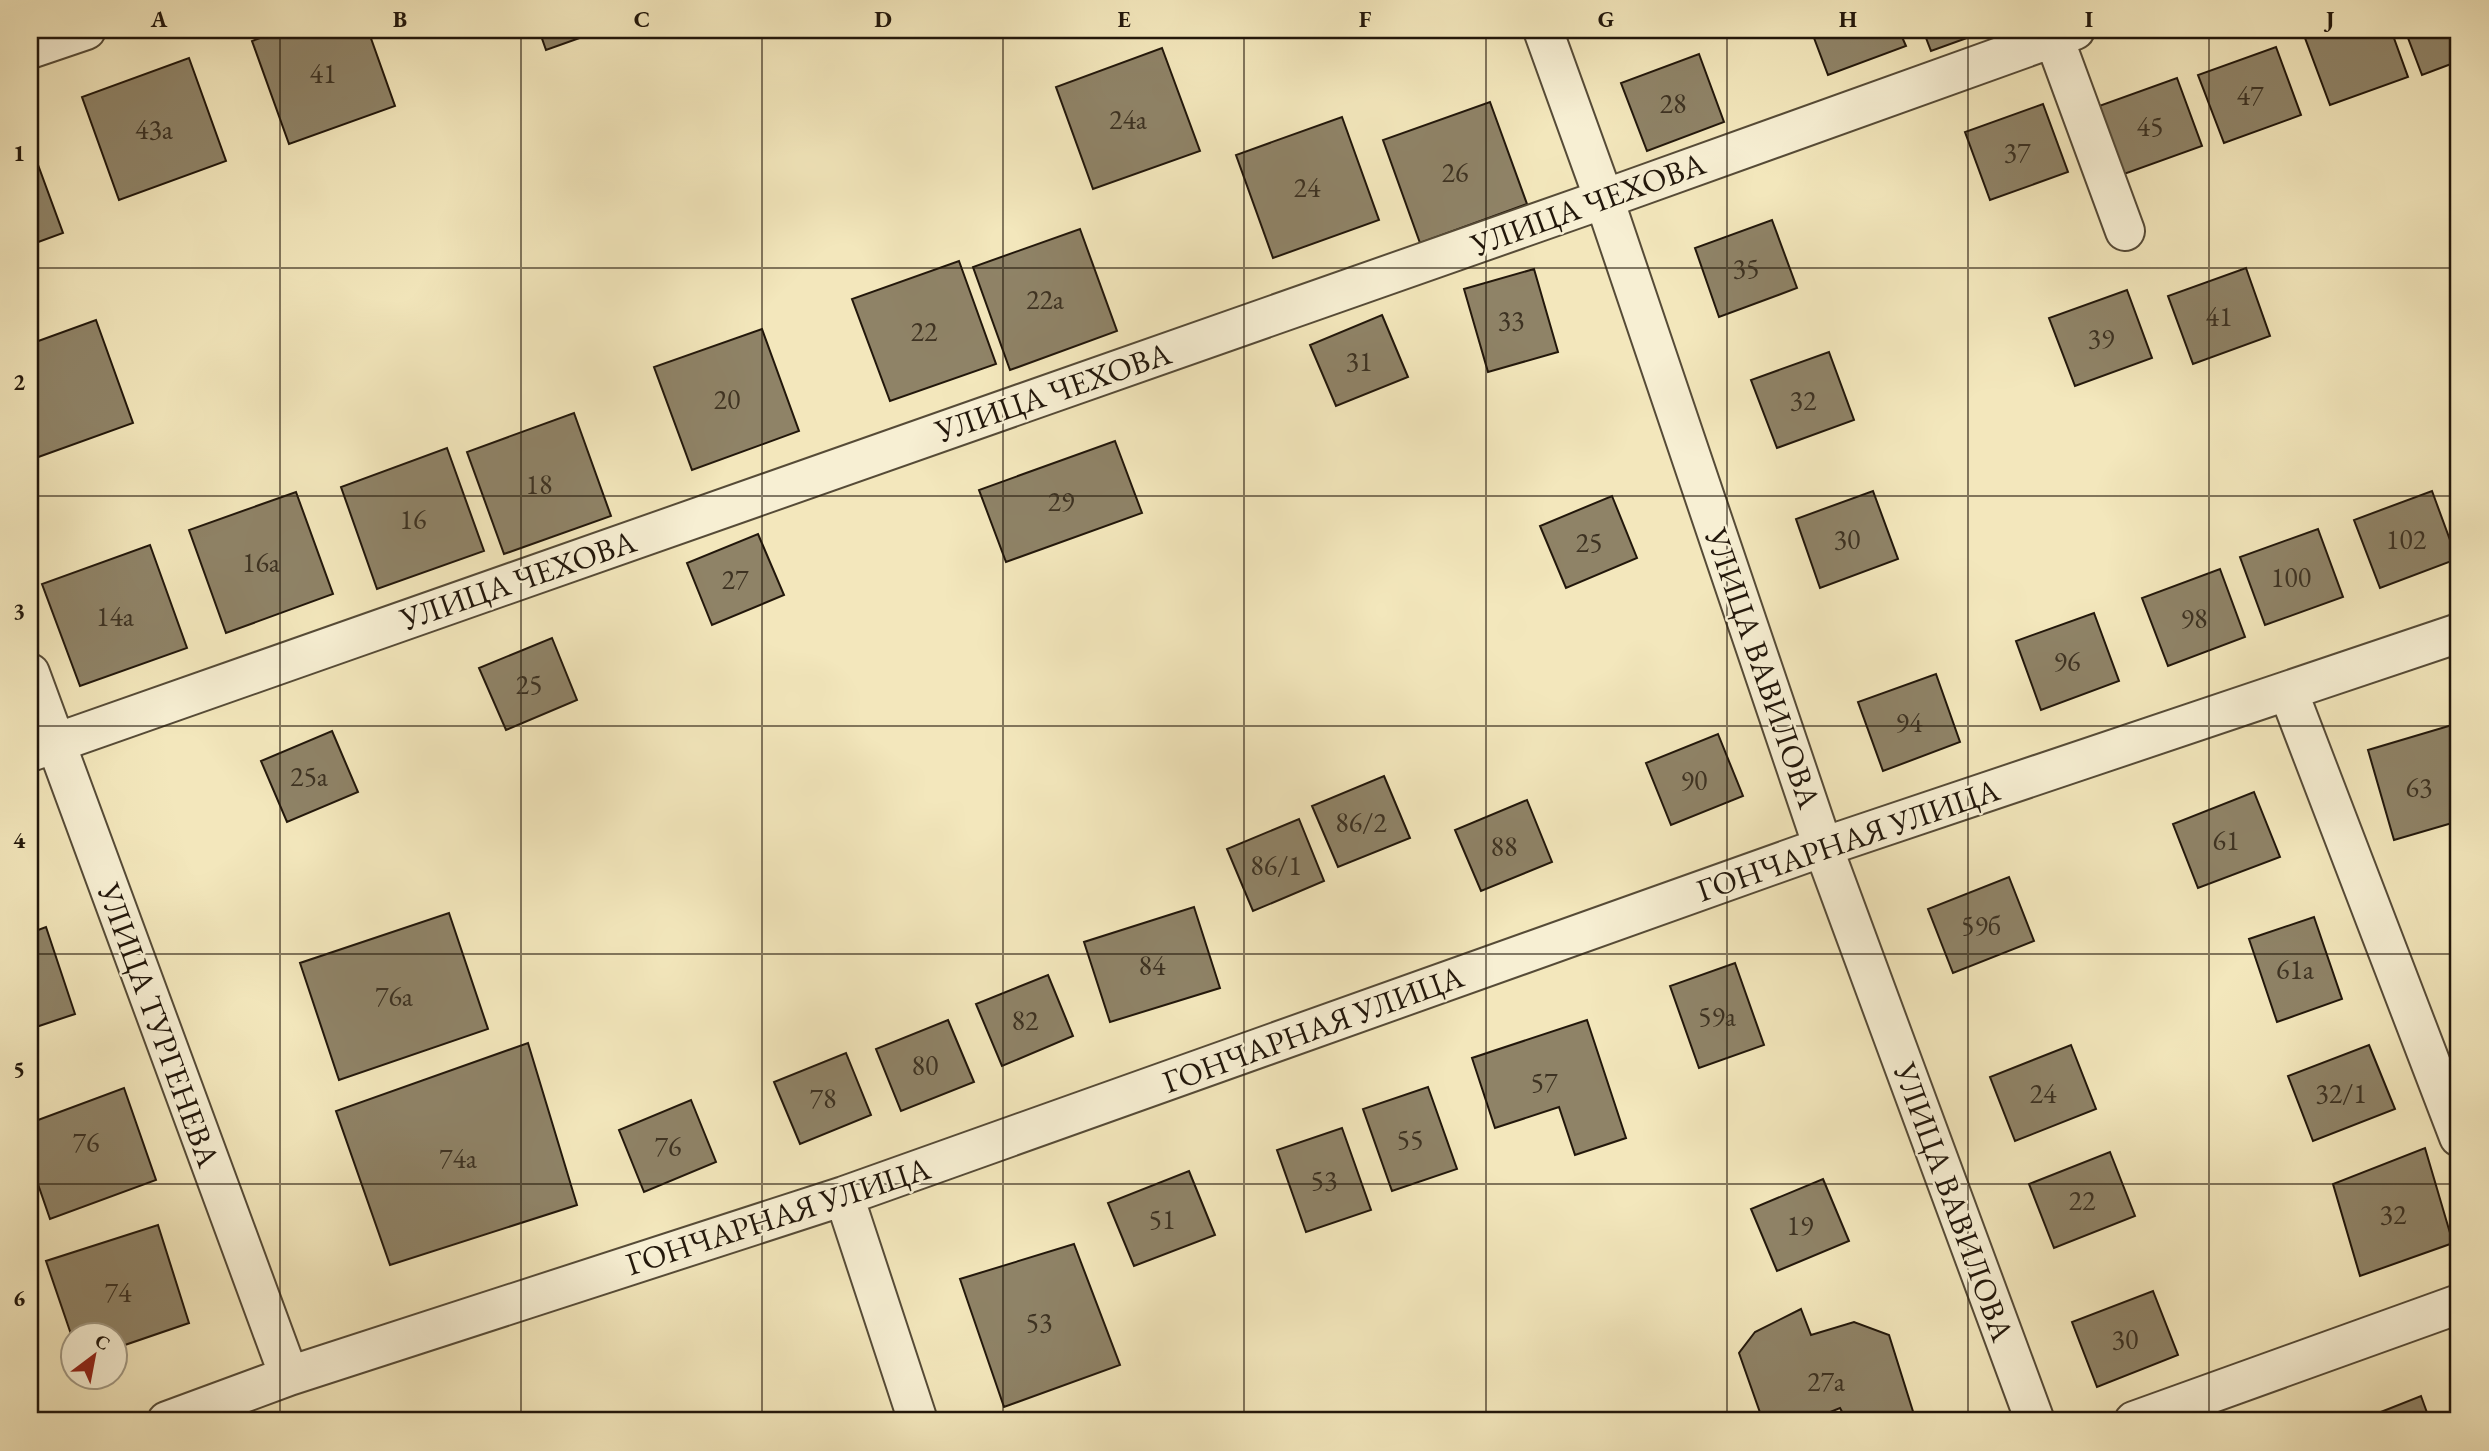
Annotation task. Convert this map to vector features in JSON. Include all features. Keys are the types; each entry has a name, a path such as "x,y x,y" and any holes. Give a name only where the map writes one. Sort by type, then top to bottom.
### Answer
{"street":[{"path":"30,49 86,30"},
{"name":"УЛИЦА ВАВИЛОВА","path":"1543,30 1604,198 1823,847 2035,1421"},
{"path":"2059,32 2126,230"},
{"name":"УЛИЦА ЧЕХОВА","path":"42,748 1604,198 2059,32"},
{"name":"ГОНЧАРНАЯ УЛИЦА","path":"167,1421 289,1376 844,1196 1823,847 2459,634"},
{"name":"УЛИЦА ТУРГЕНЕВА","path":"30,673 42,748 289,1376"},
{"path":"2288,691 2459,1137"},
{"path":"844,1196 918,1421"},
{"path":"2134,1421 2459,1304"}],"building":[{"path":"283,30 368,30 395,106 289,144 252,41"},
{"path":"539,30 602,30 546,50"},
{"path":"1811,30 1899,30 1906,46 1828,75"},
{"path":"1923,30 1989,30 1931,51"},
{"path":"2326,30 2391,30 2408,77 2330,105 2305,38"},
{"path":"2405,30 2459,30 2459,61 2422,75"},
{"path":"2276,47 2301,115 2224,143 2198,75"},
{"path":"1162,48 1200,151 1093,189 1056,87"},
{"path":"1699,54 1724,122 1647,151 1621,83"},
{"path":"189,58 226,161 119,200 82,97"},
{"path":"2177,78 2202,146 2124,174 2099,106"},
{"path":"1490,102 1527,204 1420,243 1383,140"},
{"path":"2043,104 2068,172 1990,200 1965,132"},
{"path":"1342,117 1379,220 1273,258 1236,155"},
{"path":"30,143 63,233 30,245"},
{"path":"1772,220 1797,288 1719,317 1695,248"},
{"path":"1080,229 1117,331 1010,370 973,267"},
{"path":"959,261 996,364 890,401 852,299"},
{"path":"2246,268 2270,336 2193,364 2168,296"},
{"path":"1534,269 1558,352 1488,372 1464,289"},
{"path":"2127,290 2152,358 2075,386 2049,318"},
{"path":"1382,315 1408,377 1336,406 1310,345"},
{"path":"96,320 133,423 30,460 30,344"},
{"path":"762,329 799,431 692,470 654,367"},
{"path":"1829,352 1854,420 1777,448 1751,380"},
{"path":"574,413 611,516 504,554 467,452"},
{"path":"1115,441 1142,513 1006,562 979,490"},
{"path":"447,448 484,551 377,589 341,487"},
{"path":"1873,491 1898,559 1820,588 1796,519"},
{"path":"2432,491 2457,559 2380,588 2354,520"},
{"path":"296,492 333,594 226,633 189,530"},
{"path":"1612,496 1637,558 1566,588 1540,526"},
{"path":"2318,529 2343,597 2265,625 2240,557"},
{"path":"758,534 784,595 712,625 687,563"},
{"path":"150,545 187,648 80,686 42,584"},
{"path":"2220,569 2245,637 2168,666 2142,598"},
{"path":"2094,613 2119,681 2041,710 2016,641"},
{"path":"552,638 577,700 506,730 479,668"},
{"path":"1936,674 1960,742 1883,771 1858,702"},
{"path":"2452,725 2459,752 2459,821 2394,840 2368,750"},
{"path":"332,731 358,792 287,822 261,761"},
{"path":"1718,734 1743,796 1671,825 1646,763"},
{"path":"1384,776 1410,838 1338,867 1312,806"},
{"path":"2254,792 2280,857 2198,888 2173,824"},
{"path":"1527,800 1552,862 1481,891 1455,830"},
{"path":"1299,819 1324,881 1253,911 1227,849"},
{"path":"2009,877 2034,941 1953,973 1928,909"},
{"path":"1194,907 1220,988 1110,1022 1084,942"},
{"path":"449,913 488,1029 339,1080 300,963"},
{"path":"2314,917 2342,999 2277,1022 2249,939"},
{"path":"46,927 75,1014 30,1029 30,933"},
{"path":"1735,963 1764,1045 1699,1068 1670,986"},
{"path":"1048,975 1073,1036 1002,1066 976,1004"},
{"path":"948,1020 974,1082 901,1111 876,1049"},
{"path":"1587,1020 1626,1138 1575,1155 1559,1107 1495,1128 1472,1058"},
{"path":"528,1043 577,1205 390,1265 336,1111"},
{"path":"2071,1045 2096,1109 2015,1141 1990,1077"},
{"path":"2369,1045 2395,1109 2313,1141 2288,1076"},
{"path":"846,1053 871,1115 800,1144 774,1082"},
{"path":"1428,1087 1457,1169 1392,1191 1363,1109"},
{"path":"124,1088 156,1180 50,1219 30,1161 30,1123"},
{"path":"691,1100 716,1162 644,1192 619,1130"},
{"path":"1342,1128 1371,1210 1306,1232 1277,1150"},
{"path":"2425,1148 2453,1243 2360,1276 2333,1184"},
{"path":"2110,1152 2135,1216 2054,1248 2029,1184"},
{"path":"1189,1171 1215,1235 1134,1266 1108,1203"},
{"path":"1823,1179 1849,1241 1777,1271 1751,1209"},
{"path":"158,1225 189,1323 130,1343 130,1322 67,1322 46,1261"},
{"path":"1074,1244 1120,1365 1004,1407 960,1279"},
{"path":"2153,1291 2178,1355 2097,1387 2072,1322"},
{"path":"1801,1309 1811,1335 1854,1322 1889,1335 1916,1421 1847,1421 1840,1408 1808,1421 1763,1421 1739,1353 1755,1332"},
{"path":"2421,1396 2430,1421 2358,1421"}]}
